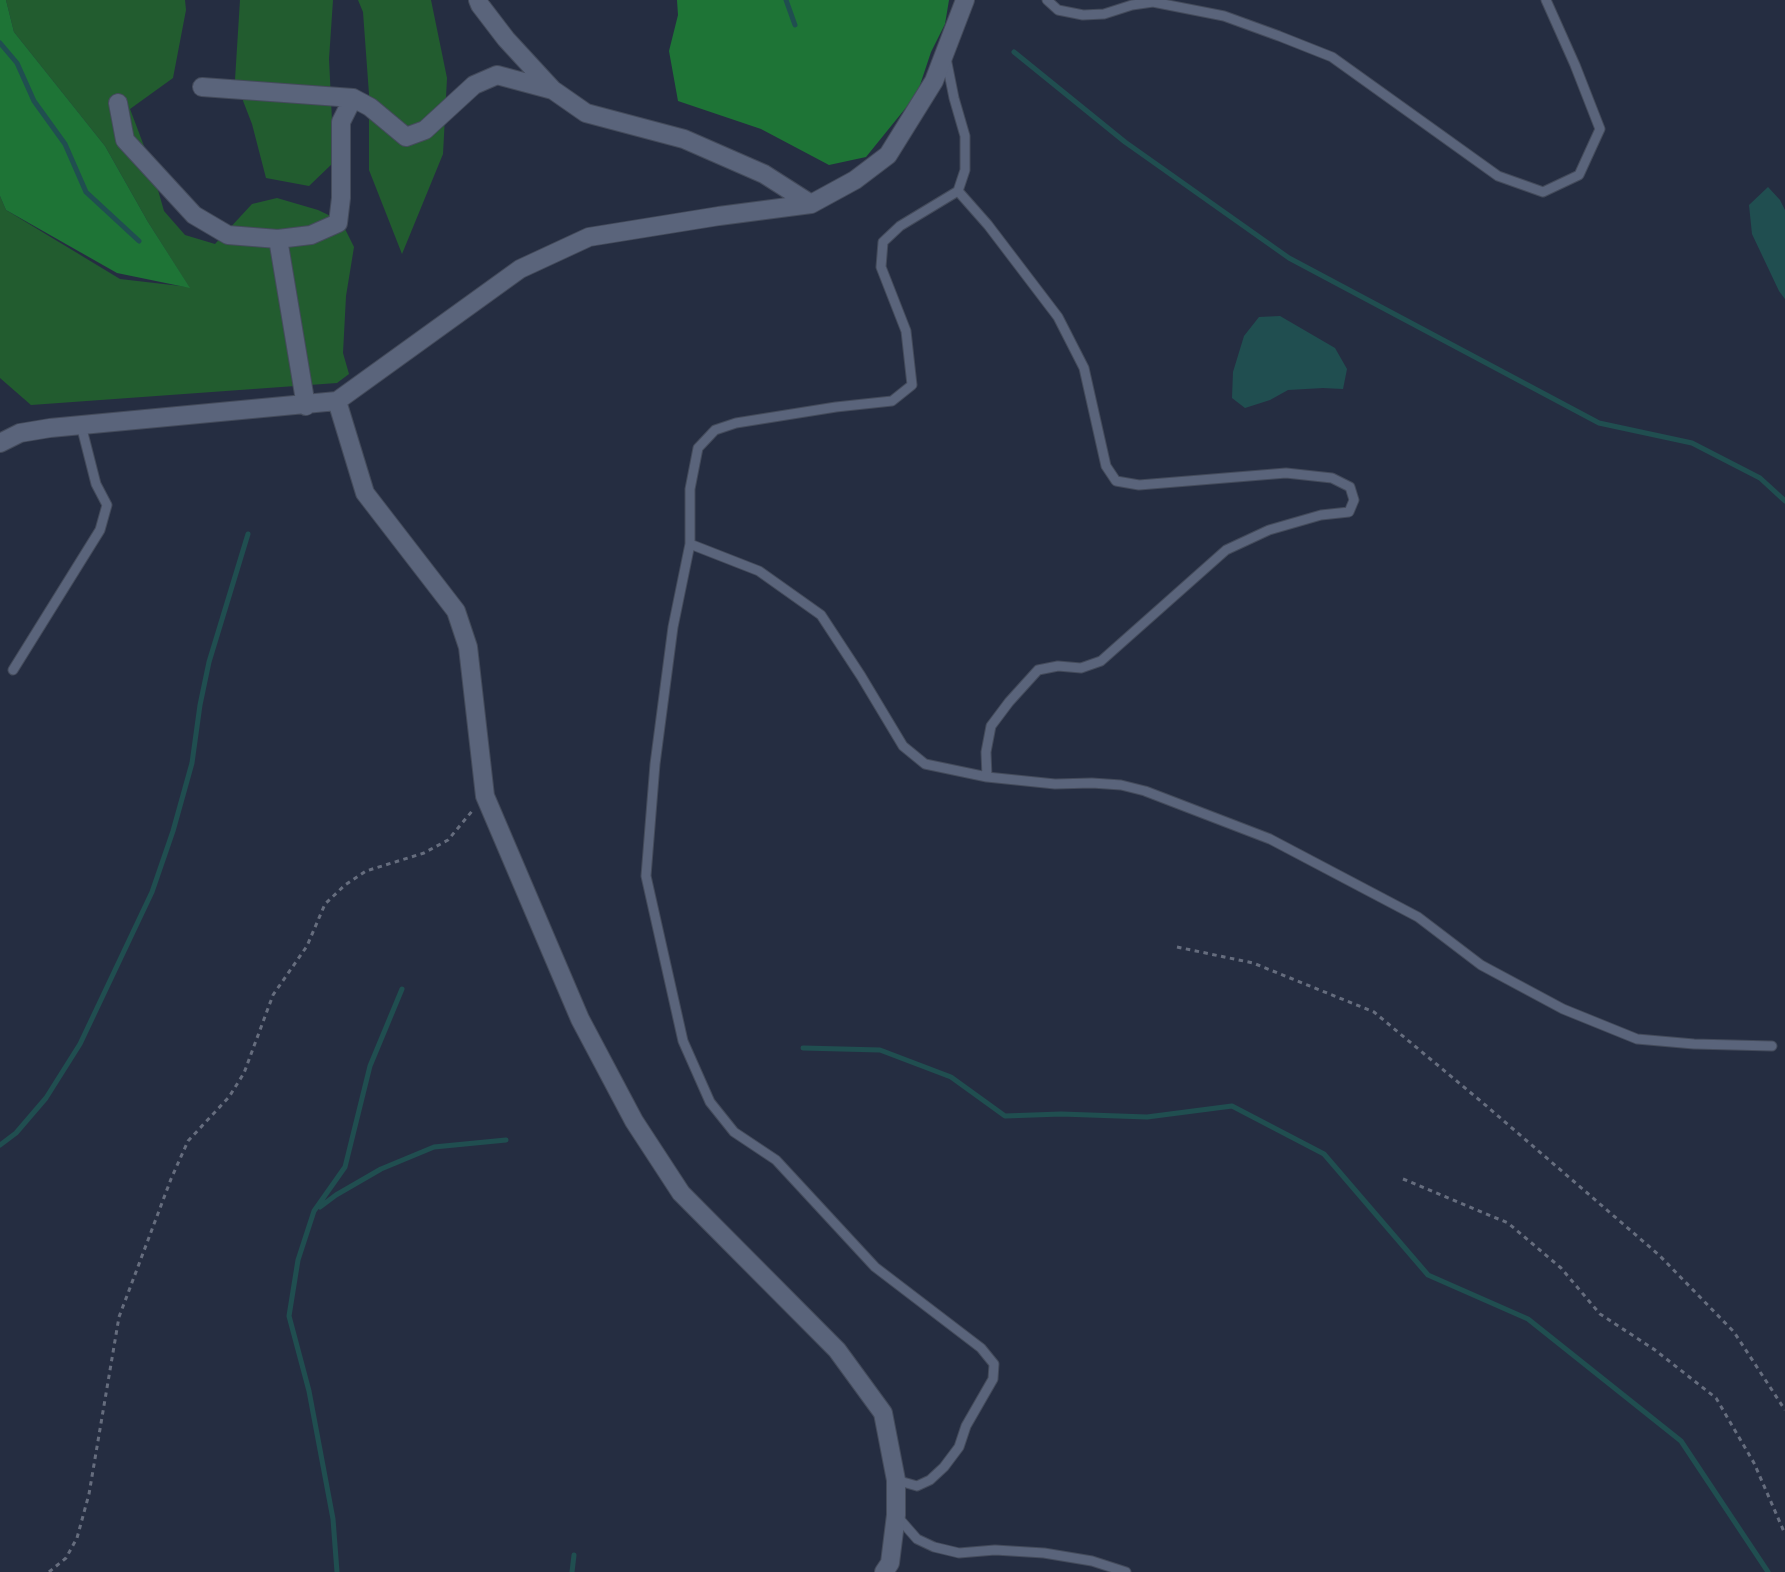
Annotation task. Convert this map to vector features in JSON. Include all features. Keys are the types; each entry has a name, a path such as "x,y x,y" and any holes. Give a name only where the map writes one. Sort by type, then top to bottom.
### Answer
{"street":[{"path":"478,0 506,39 553,90 586,113 684,140 764,174 811,204"},
{"path":"0,443 20,433 50,428 306,406 337,401 520,269 589,237 811,204 855,180 888,155 934,81 966,0"},
{"path":"202,87 352,98 370,107 406,137 425,130 474,85 497,75 553,90"},
{"path":"118,103 125,140 194,215 228,235 278,239 311,235 338,223 341,198 341,122 352,98"},
{"path":"278,239 306,406"},
{"path":"337,401 365,492 456,611 468,647 485,796 580,1019 634,1121 681,1193 837,1350 883,1413 896,1480 896,1515 890,1563 884,1572"}],"lane":[{"path":"1047,0 1058,10 1083,15 1104,14 1132,5 1153,2 1224,16 1279,36 1332,57 1498,176 1543,192 1579,175 1600,129 1546,0"},
{"path":"896,1480 916,1486 930,1480 944,1467 958,1447 966,1426 993,1379 994,1364 981,1348 875,1267 776,1160 734,1132 710,1102 683,1041 646,876 655,764 674,627 690,544 690,489 698,448 715,430 736,423 836,406 892,401 912,385 906,331 881,267 883,242 900,226 958,191 965,170 965,136 945,55"},
{"path":"958,191 988,225 1058,317 1084,368 1106,466 1116,481 1139,485 1286,473 1332,478 1350,487 1354,500 1349,512 1321,515 1269,530 1226,550 1101,661 1081,668 1058,666 1038,670 991,726 986,752 987,777"},
{"path":"13,670 103,522 107,505 96,484 81,425"},
{"path":"690,544 759,571 821,615 903,746 925,764 987,777 1055,784 1121,785 1145,791 1270,839 1418,917 1481,965 1574,1014 1637,1039 1694,1044 1772,1046"},
{"path":"896,1515 917,1539 934,1547 959,1553 994,1550 1044,1553 1092,1561 1126,1572"}],"path":[{"path":"49,1572 66,1558 76,1538 89,1494 118,1317 188,1141 229,1097 244,1073 273,995 307,946 325,904 345,885 366,871 424,853 448,840 485,796"},
{"path":"1177,947 1253,963 1374,1012 1659,1255 1734,1332 1785,1410"},
{"path":"1403,1179 1508,1223 1561,1268 1600,1314 1655,1350 1716,1398 1754,1463 1785,1534"}],"green space":[{"path":"0,0 6,0 14,32 105,146 148,222 190,288 117,273 6,210 0,196"},
{"path":"6,0 185,0 186,10 173,78 130,109 150,162 164,211 185,235 215,244 252,204 277,198 318,210 341,221 354,247 346,296 343,353 349,374 337,383 31,405 0,378 0,196 6,210 120,279 189,287 148,222 105,146 14,32"},
{"path":"240,0 333,0 329,59 334,162 309,186 266,178 252,124 235,80"},
{"path":"358,0 431,0 447,78 443,154 402,254 369,170 369,94 363,12"},
{"path":"677,0 949,0 945,24 931,52 917,94 866,157 829,165 761,129 678,101 669,51 678,15"}],"shaded area":[{"path":"1768,187 1780,200 1785,210 1785,299 1752,234 1749,205"},
{"path":"1280,316 1335,348 1347,369 1343,389 1288,390 1270,400 1245,408 1232,398 1233,372 1244,336 1259,317"}],"waterway":[{"path":"786,0 795,25"},
{"path":"0,43 17,63 34,101 65,144 86,192 139,241"},
{"path":"1014,52 1125,142 1289,258 1599,423 1692,443 1760,478 1785,501"},
{"path":"0,1145 16,1133 46,1098 80,1044 152,892 173,831 192,763 209,662 248,534"},
{"path":"337,1572 333,1519 309,1391 289,1316 298,1260 314,1211 345,1167 370,1066 402,989"},
{"path":"803,1048 880,1050 951,1077 1005,1116 1061,1114 1147,1117 1232,1106 1324,1154 1428,1275 1528,1319 1681,1441 1768,1572"},
{"path":"320,1207 381,1169 434,1147 506,1140"},
{"path":"572,1572 574,1555"}]}
